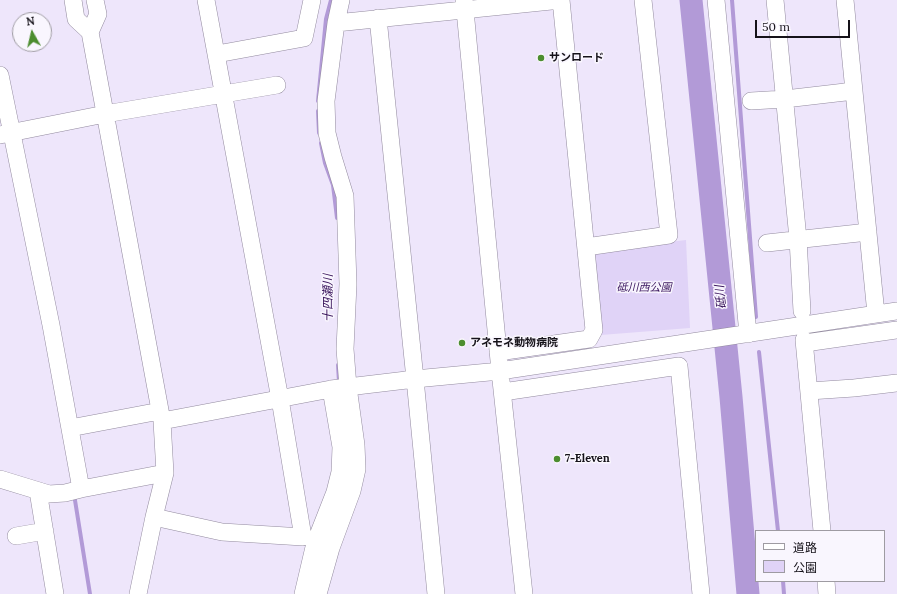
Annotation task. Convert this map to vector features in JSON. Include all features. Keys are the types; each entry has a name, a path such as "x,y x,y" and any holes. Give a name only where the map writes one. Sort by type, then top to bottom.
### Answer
{"street":[{"path":"73,0 76,19 90,32"},
{"path":"95,0 98,14 90,32 161,416 165,473 138,594"},
{"path":"154,518 222,532 303,537 280,399 206,0"},
{"path":"217,54 304,38 312,0"},
{"path":"318,594 331,548 352,491 357,469 356,445 348,387 345,349 348,284 345,196 327,133 326,101 336,23 341,0"},
{"path":"336,23 465,5 561,0 594,330 588,339 498,352"},
{"path":"586,247 669,235 643,0"},
{"path":"716,0 745,334"},
{"path":"775,0 798,239 802,311"},
{"path":"845,0 876,314"},
{"path":"465,5 498,352 524,594"},
{"path":"378,18 436,594"},
{"path":"0,75 6,134 70,428 73,491"},
{"path":"6,134 105,114 277,85"},
{"path":"750,101 785,99 854,91"},
{"path":"766,243 868,232"},
{"path":"70,428 280,399 331,389 500,371 897,311"},
{"path":"822,530 805,342 897,330"},
{"path":"503,392 679,366 701,594"},
{"path":"810,391 897,383"},
{"path":"303,594 315,543 335,492 340,472 341,447 331,389"},
{"path":"0,479 49,494 73,491 165,473"},
{"path":"38,491 55,594"},
{"path":"16,536 45,531"},
{"path":"826,582 827,594"}],"green space":[{"name":"砥川西公園","path":"686,240 690,328 601,335 594,251"}],"waterway":[{"name":"十四瀬川","path":"318,101 326,19 331,0"},
{"name":"砥川","path":"691,0 731,397 748,594"},
{"path":"732,0 756,317"},
{"name":"十四瀬川","path":"318,111 319,133"},
{"name":"十四瀬川","path":"321,143 325,163 333,185 337,218"},
{"path":"759,352 778,530"},
{"name":"十四瀬川","path":"338,365 339,382"},
{"path":"74,494 90,594"},
{"path":"783,582 784,594"}],"place":[{"name":"サンロード","path":"541,58"},
{"name":"アネモネ動物病院","path":"462,343"},
{"name":"7-Eleven","path":"557,459"}]}
